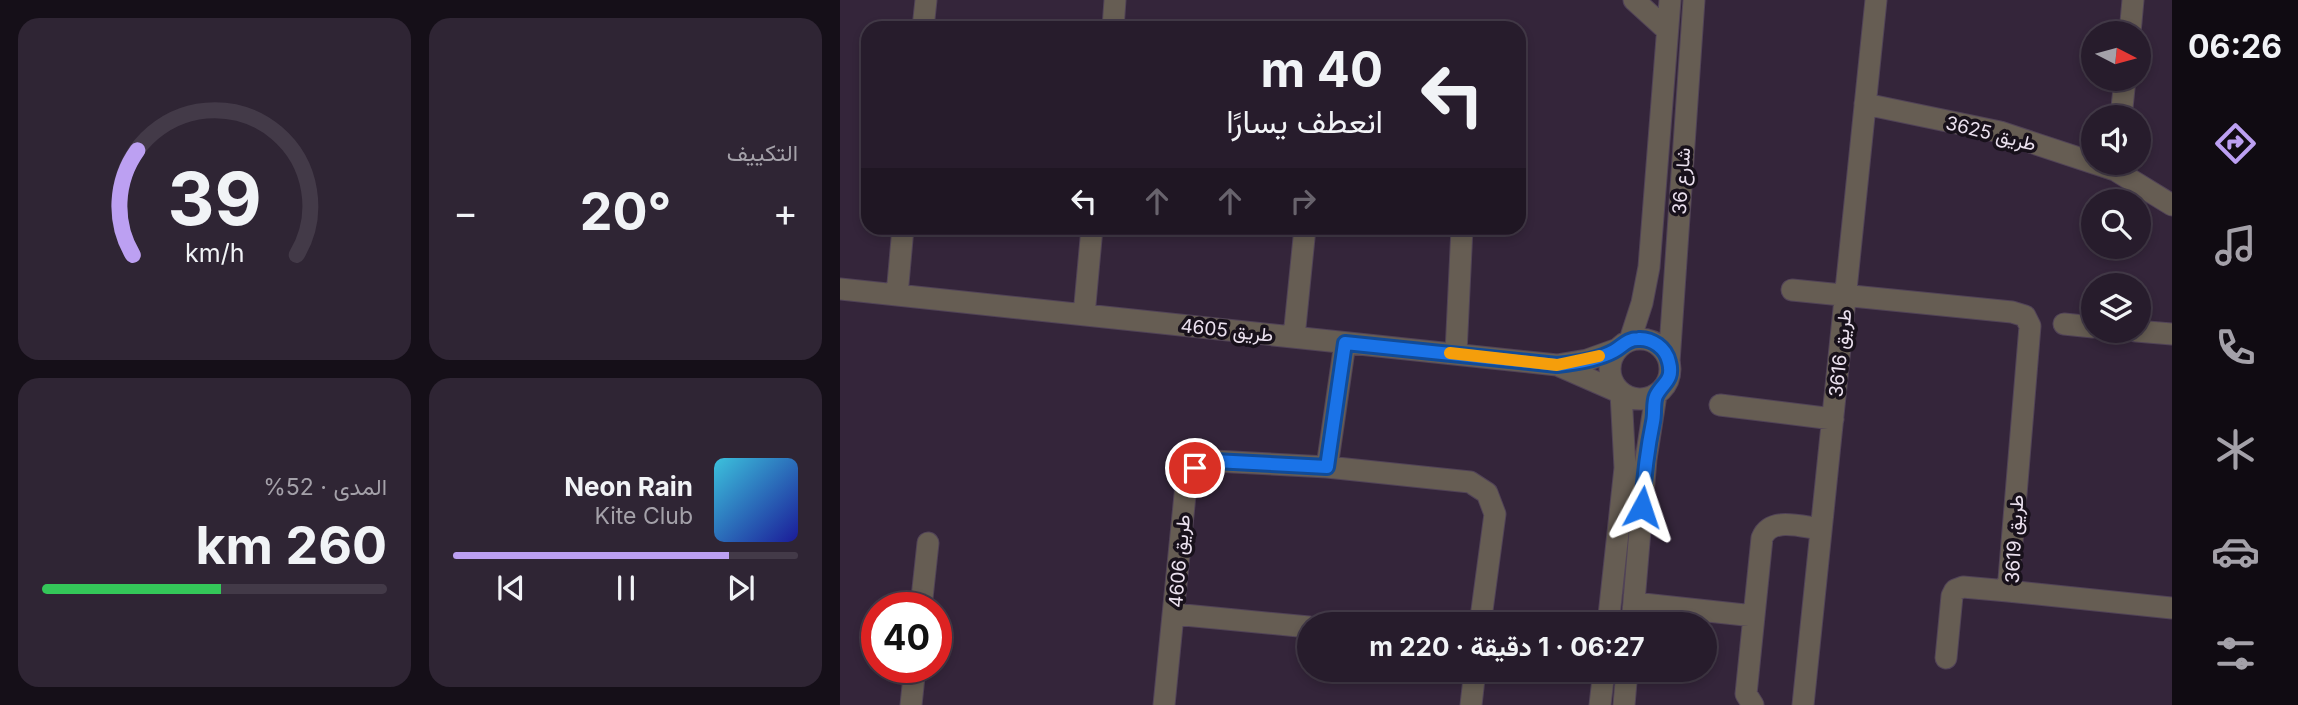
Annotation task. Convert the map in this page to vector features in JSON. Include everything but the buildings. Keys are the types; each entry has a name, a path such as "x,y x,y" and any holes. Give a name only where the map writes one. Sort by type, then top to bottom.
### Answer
{"street":[{"path":"924,21 926,0"},
{"path":"1114,21 1115,0"},
{"path":"1634,0 1667,30"},
{"name":"شارع 36","path":"1623,345 1642,303 1649,267 1670,0"},
{"name":"شارع 36","path":"1669,362 1694,0"},
{"name":"طريق 3616","path":"1803,705 1875,0"},
{"path":"2131,21 2133,0"},
{"name":"طريق 3625","path":"1865,104 2000,132 2081,156"},
{"name":"طريق 3625","path":"2128,175 2172,205"},
{"path":"897,295 903,235"},
{"path":"1084,315 1091,235"},
{"path":"1294,337 1304,235"},
{"path":"1456,353 1462,235"},
{"name":"طريق 4605","path":"840,289 1557,365 1587,360 1623,345"},
{"path":"1792,290 1846,296"},
{"name":"طريق 3619","path":"1846,296 2012,312 2025,316 2030,326 2008,591 2172,608"},
{"path":"2064,324 2081,326"},
{"path":"2151,332 2172,334"},
{"path":"1633,612 1646,459 1656,395 1668,380 1669,362 1659,345 1650,340 1623,345 1610,361 1609,373 1613,384 1620,393 1638,400 1656,395"},
{"path":"1327,467 1345,343"},
{"name":"طريق 4605","path":"1557,365 1620,393"},
{"path":"1609,612 1625,468 1620,393"},
{"path":"1720,405 1833,419"},
{"name":"طريق 4606","path":"1164,705 1186,485 1195,468 1214,461 1327,467 1470,482 1487,492 1495,514 1482,612"},
{"path":"1752,705 1746,694 1764,533 1777,524 1821,529"},
{"path":"923,592 928,543"},
{"path":"1946,658 1952,596 1955,590 1963,587 2008,591"},
{"path":"1174,614 1297,626"},
{"path":"1717,615 1754,616"},
{"path":"1471,705 1474,682"},
{"path":"1600,705 1603,682"},
{"path":"1624,705 1626,682"},
{"path":"911,705 913,683"}],"slow traffic":[{"path":"1450,353 1557,365 1599,356"}],"route":[{"path":"1195,468 1214,461 1327,467 1345,343 1557,365 1587,360 1640,338 1659,345 1665,352 1670,371 1668,380 1656,395 1648,440 1642,507"}]}
